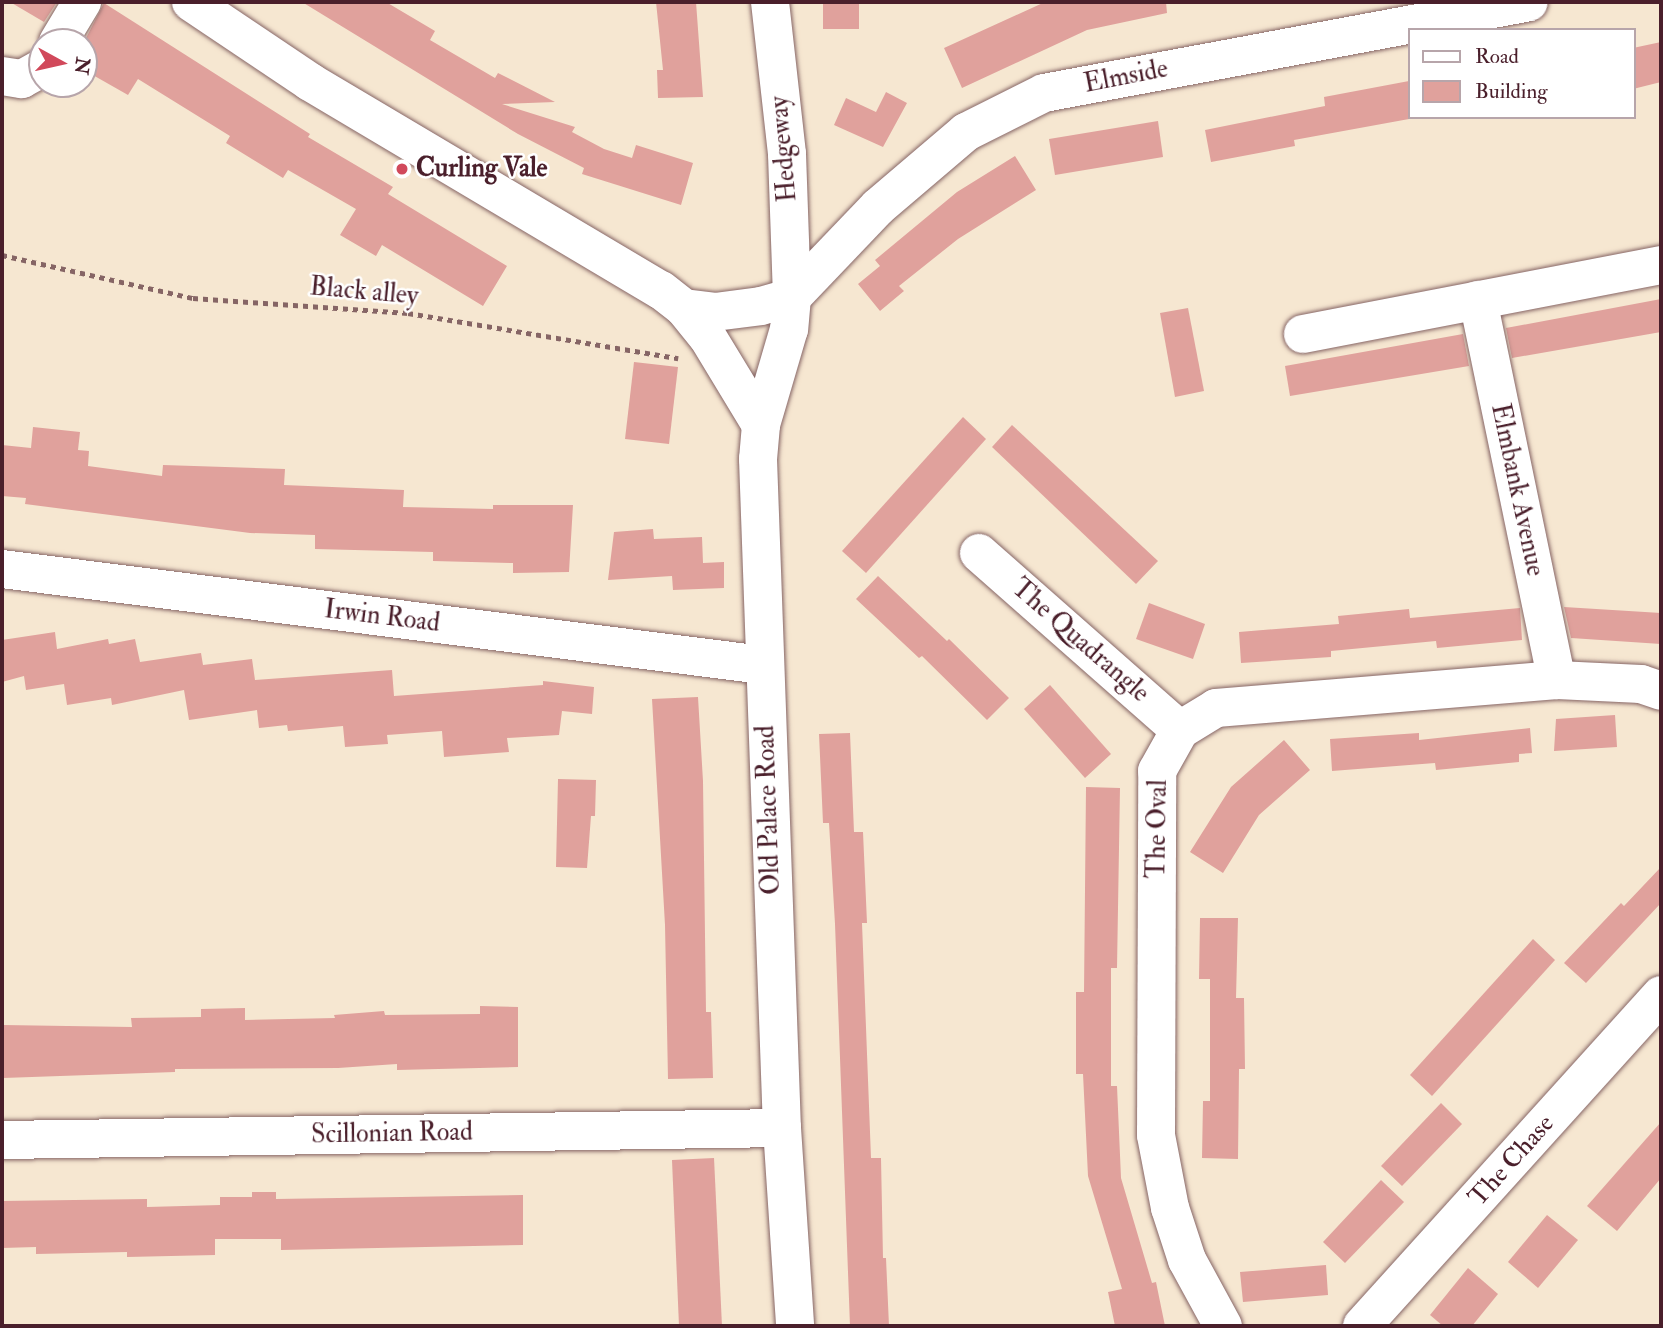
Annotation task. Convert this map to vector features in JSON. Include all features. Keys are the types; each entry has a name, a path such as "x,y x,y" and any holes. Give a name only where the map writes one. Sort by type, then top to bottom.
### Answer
{"street":[{"path":"66,28 82,2"},
{"path":"191,2 310,82 637,275 684,308 725,362 761,425"},
{"name":"Hedgeway","path":"770,2 787,154 792,297"},
{"name":"Elmside","path":"792,297 878,207 966,132 1044,93 1529,2"},
{"path":"2,76 22,79 28,76"},
{"path":"1303,334 1661,265"},
{"path":"684,308 715,312 761,306 792,297"},
{"name":"Old Palace Road","path":"792,297 789,329 761,425 758,459 763,665 782,1128 795,1326"},
{"name":"Elmbank Avenue","path":"1478,300 1557,680"},
{"name":"The Quadrangle","path":"979,553 1180,730"},
{"name":"Irwin Road","path":"2,569 763,665"},
{"name":"The Oval","path":"1223,1326 1186,1260 1170,1208 1156,1135 1157,771 1180,730 1216,708 1557,680 1641,684 1661,691"},
{"name":"The Chase","path":"1362,1326 1661,995"},
{"name":"Scillonian Road","path":"2,1140 782,1128"}],"path":[{"name":"Black alley","path":"2,255 193,298 408,313 686,359 725,362"}],"building":[{"path":"10,2 57,2 44,22"},
{"path":"302,2 386,2 435,31 430,40 495,78 498,73 555,102 502,104 575,127 572,132 604,149 632,158 636,145 693,163 681,205 582,174 584,168 518,134"},
{"path":"656,2 696,2 703,97 658,98 657,70 663,70"},
{"path":"823,2 859,2 859,29 823,29"},
{"path":"1045,2 1166,2 1167,13 1087,30 962,88 944,48"},
{"path":"104,3 310,134 308,137 393,187 388,194 507,266 483,306 382,245 376,256 340,235 356,209 288,170 283,178 226,143 230,136 138,79 128,95 98,78 98,28 91,28"},
{"path":"1661,42 1661,82 1635,88 1635,48"},
{"path":"1408,81 1409,119 1294,140 1295,146 1211,162 1205,130 1325,106 1324,97"},
{"path":"886,92 907,103 883,147 834,125 846,98 876,112"},
{"path":"1158,121 1163,157 1055,175 1049,139"},
{"path":"1015,156 1036,190 958,239 899,286 904,291 880,311 858,284 880,266 875,260 957,192"},
{"path":"1661,299 1661,332 1512,358 1506,328"},
{"path":"1188,308 1204,391 1175,397 1160,313"},
{"path":"1463,334 1469,366 1290,396 1285,366"},
{"path":"634,362 678,367 669,444 625,439"},
{"path":"963,417 986,439 866,573 842,551"},
{"path":"1012,425 1158,561 1136,584 992,447"},
{"path":"33,427 80,432 78,450 89,451 88,466 162,476 163,465 285,469 284,485 404,490 403,507 493,509 493,505 573,505 569,572 513,573 513,563 433,561 433,552 315,549 315,535 250,533 25,504 26,498 2,496 2,445 31,448"},
{"path":"653,529 654,539 702,537 703,563 724,562 724,588 673,590 672,576 608,580 614,532"},
{"path":"878,576 947,641 949,639 1009,698 987,720 922,656 919,658 856,599"},
{"path":"1149,603 1205,624 1193,659 1136,639"},
{"path":"1564,607 1661,613 1661,644 1571,638"},
{"path":"1520,608 1522,640 1437,648 1436,641 1331,651 1331,657 1241,663 1239,632 1339,624 1338,616 1409,609 1410,618"},
{"path":"55,632 57,649 108,639 109,644 135,639 140,662 201,653 203,665 252,659 255,680 392,670 394,696 543,685 543,681 594,687 592,714 562,711 559,735 507,738 509,752 444,757 442,731 387,735 388,744 345,747 343,726 288,731 287,725 259,728 257,710 189,720 184,690 112,705 111,698 67,705 64,684 26,690 24,676 2,682 2,640"},
{"path":"1050,685 1111,754 1085,778 1024,709"},
{"path":"698,697 703,781 706,1012 711,1012 713,1078 668,1079 665,925 652,699"},
{"path":"1615,715 1617,747 1554,751 1556,719"},
{"path":"1530,728 1532,753 1519,754 1519,762 1436,770 1435,763 1332,771 1330,739 1419,733 1419,740"},
{"path":"850,733 854,832 863,832 867,923 862,923 871,1158 881,1158 883,1258 886,1258 889,1326 850,1326 835,924 829,823 823,823 819,734"},
{"path":"1284,740 1310,770 1259,815 1223,873 1190,852 1231,787"},
{"path":"558,779 596,780 595,816 591,816 587,868 556,867"},
{"path":"1086,787 1120,788 1117,968 1111,968 1111,1086 1117,1086 1121,1178 1152,1283 1156,1282 1165,1326 1115,1326 1108,1292 1122,1289 1088,1176 1083,1074 1076,1074 1076,992 1084,992"},
{"path":"1661,867 1661,903 1586,983 1564,963 1621,903 1624,906"},
{"path":"1200,918 1238,918 1236,998 1244,998 1245,1069 1239,1069 1238,1159 1202,1158 1203,1101 1210,1101 1210,979 1199,979"},
{"path":"1533,939 1555,960 1432,1096 1410,1075"},
{"path":"480,1006 518,1007 518,1067 397,1070 397,1064 338,1068 175,1069 175,1072 3,1078 3,1025 132,1027 131,1018 201,1017 201,1009 245,1008 245,1020 335,1018 334,1015 384,1011 385,1015 480,1014"},
{"path":"1441,1103 1462,1124 1402,1186 1381,1166"},
{"path":"1661,1122 1661,1178 1617,1231 1587,1206"},
{"path":"714,1158 722,1326 679,1326 672,1160"},
{"path":"1381,1180 1404,1202 1345,1263 1323,1242"},
{"path":"252,1192 276,1192 276,1199 523,1195 523,1245 281,1250 281,1239 215,1239 215,1255 127,1257 127,1252 36,1254 36,1247 2,1248 2,1201 147,1199 147,1207 220,1205 220,1197 252,1197"},
{"path":"1547,1215 1578,1240 1538,1288 1508,1262"},
{"path":"1326,1265 1328,1295 1243,1302 1240,1272"},
{"path":"1468,1268 1498,1294 1472,1326 1443,1326 1430,1315"}],"place":[{"name":"Curling Vale","path":"402,169"}]}
